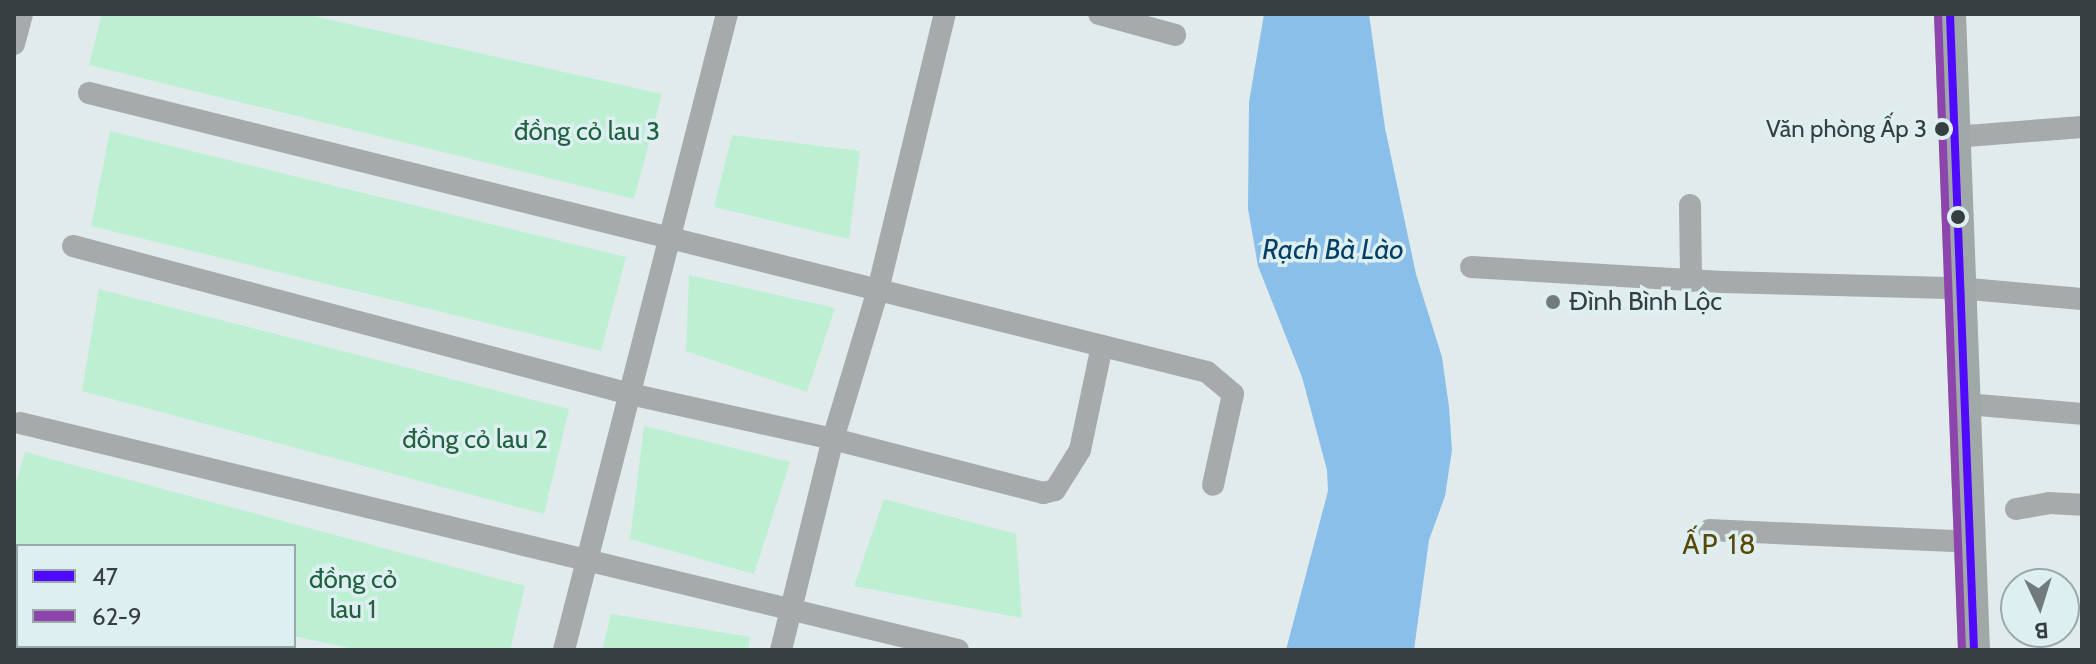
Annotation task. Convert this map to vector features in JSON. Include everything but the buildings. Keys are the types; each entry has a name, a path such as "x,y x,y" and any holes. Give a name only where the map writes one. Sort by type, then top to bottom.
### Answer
{"highway":[{"path":"1950,14 1974,650"}],"street":[{"path":"14,44 22,14"},
{"path":"564,650 727,14"},
{"path":"781,650 833,439 878,290 945,14"},
{"path":"1099,14 1175,35"},
{"path":"89,93 1207,372 1233,394 1213,485"},
{"path":"1954,137 2082,127"},
{"path":"1690,205 1691,281"},
{"path":"73,246 630,394 833,439 1043,493 1055,490 1080,450 1102,346"},
{"path":"1471,267 1691,281 1958,288 2082,299"},
{"path":"1966,404 2082,414"},
{"path":"20,423 587,563 792,607 958,650"},
{"path":"2016,509 2049,503 2082,505"},
{"path":"1709,530 1970,542"}],"green space":[{"name":"đồng cỏ lau 3","path":"102,14 304,14 662,94 634,199 89,65"},
{"path":"110,131 626,257 601,351 91,226"},
{"path":"732,135 860,151 849,239 714,207"},
{"path":"689,275 835,308 807,392 686,351"},
{"name":"đồng cỏ lau 2","path":"99,289 569,409 544,514 82,391"},
{"path":"644,426 790,462 754,574 630,539"},
{"name":"đồng cỏ lau 1","path":"25,452 525,586 510,650 358,650 296,636 296,544 16,544 14,575 14,490"},
{"path":"884,499 1016,534 1022,618 854,586"},
{"path":"611,614 750,637 748,650 602,650"}],"water":[{"name":"Rạch Bà Lào","path":"1264,14 1369,14 1385,128 1416,274 1442,357 1449,407 1452,450 1445,496 1429,540 1414,650 1286,650 1328,491 1327,470 1302,377 1258,266 1248,209 1249,102"}],"transit line":[{"name":"62-9","path":"1938,14 1962,650"},
{"name":"47","path":"1950,14 1974,650"}],"place":[{"name":"Văn phòng Ấp 3","path":"1942,129"},
{"name":"Đình Bình Lộc","path":"1553,302"}],"district":[{"name":"ẤP 18","path":"1720,544"}]}
